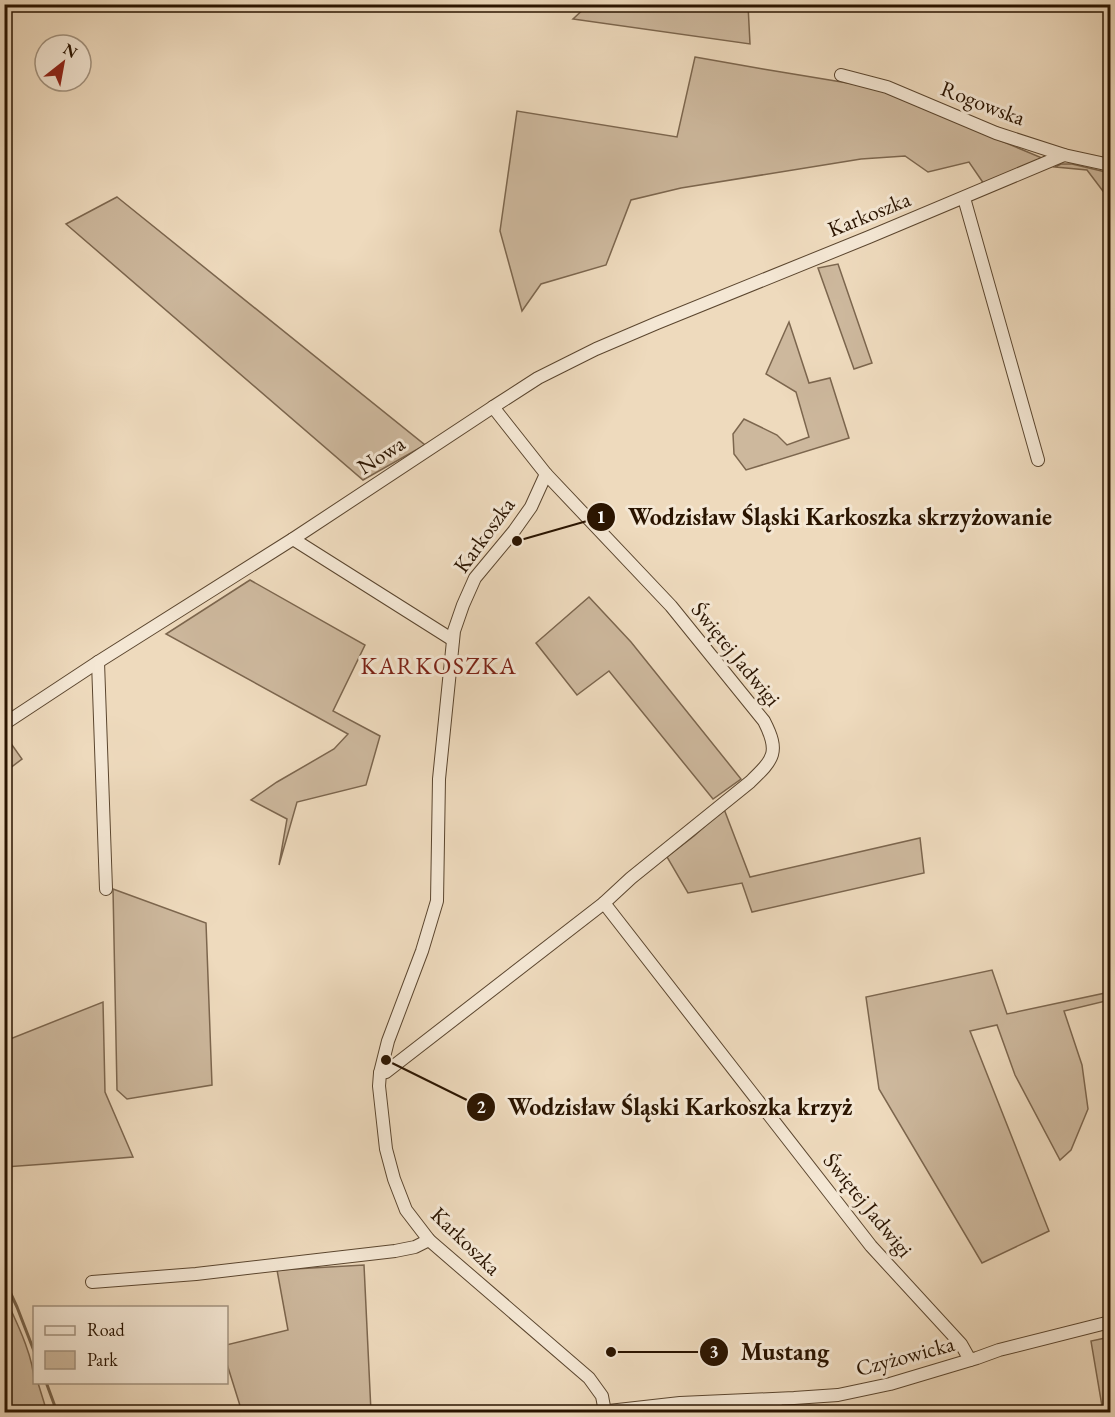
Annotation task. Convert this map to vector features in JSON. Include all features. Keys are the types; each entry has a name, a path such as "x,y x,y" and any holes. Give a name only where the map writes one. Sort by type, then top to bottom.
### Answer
{"street":[{"name":"Rogowska","path":"842,75 887,87 996,134 1064,155 1110,165"},
{"name":"Karkoszka","path":"493,407 538,378 596,349 1064,155"},
{"path":"964,198 1038,460"},
{"path":"493,407 546,474"},
{"name":"Nowa","path":"4,724 493,407"},
{"name":"Karkoszka","path":"546,474 531,507 476,578 454,631 439,779 437,902 422,951 388,1041 379,1086 386,1149 406,1210 429,1240 589,1378 602,1396 602,1412"},
{"name":"Świętej Jadwigi","path":"380,1073 386,1072 604,903 766,767 773,753 772,737 764,721 670,606 546,474"},
{"path":"293,538 453,640"},
{"path":"98,662 106,889"},
{"name":"Świętej Jadwigi","path":"604,903 871,1246 961,1344 970,1360"},
{"path":"92,1282 196,1274 395,1251 415,1247 429,1240"},
{"name":"Czyżowicka","path":"602,1412 680,1403 838,1395 890,1384 999,1350 1110,1322"},
{"path":"775,1413 776,1399"}],"green space":[{"path":"588,5 748,5 750,44 573,19"},
{"path":"695,57 872,87 1042,158 984,184 969,162 928,172 905,156 861,159 681,188 631,200 606,265 541,284 522,311 500,231 517,111 677,137"},
{"path":"1061,164 1072,164 1110,173 1110,209 1109,199 1087,170 1055,167"},
{"path":"117,197 425,445 363,480 66,224"},
{"path":"838,264 872,363 854,369 818,268"},
{"path":"789,322 809,383 830,378 849,438 746,470 734,454 733,434 744,419 777,435 787,445 809,437 796,392 766,374"},
{"path":"250,580 365,645 333,711 380,736 366,785 297,802 279,865 287,819 251,800 334,749 348,734 166,634"},
{"path":"589,597 631,642 741,779 713,799 609,671 577,695 536,643"},
{"path":"5,735 22,759 4,772"},
{"path":"724,809 750,877 920,838 924,873 752,912 742,883 688,893 667,857"},
{"path":"113,889 206,923 212,1085 127,1099 117,1090"},
{"path":"992,970 1007,1014 1110,992 1110,1000 1064,1011 1082,1065 1088,1109 1071,1150 1060,1160 1015,1075 997,1025 970,1031 1049,1231 982,1263 879,1089 866,997"},
{"path":"103,1002 105,1092 133,1157 5,1167 5,1041"},
{"path":"364,1265 371,1412 242,1412 228,1367 228,1345 288,1330 277,1270"},
{"path":"4,1295 31,1361 33,1384 38,1384 47,1412 5,1412"},
{"path":"1110,1337 1110,1412 1103,1412 1091,1341"}],"waterway":[{"path":"4,1279 33,1348"},
{"path":"47,1384 57,1412"}],"place":[{"name":"Wodzisław Śląski Karkoszka skrzyżowanie","path":"517,541"},
{"name":"Wodzisław Śląski Karkoszka krzyż","path":"386,1060"},
{"name":"Mustang","path":"611,1352"}],"district":[{"name":"KARKOSZKA","path":"439,665"}]}
